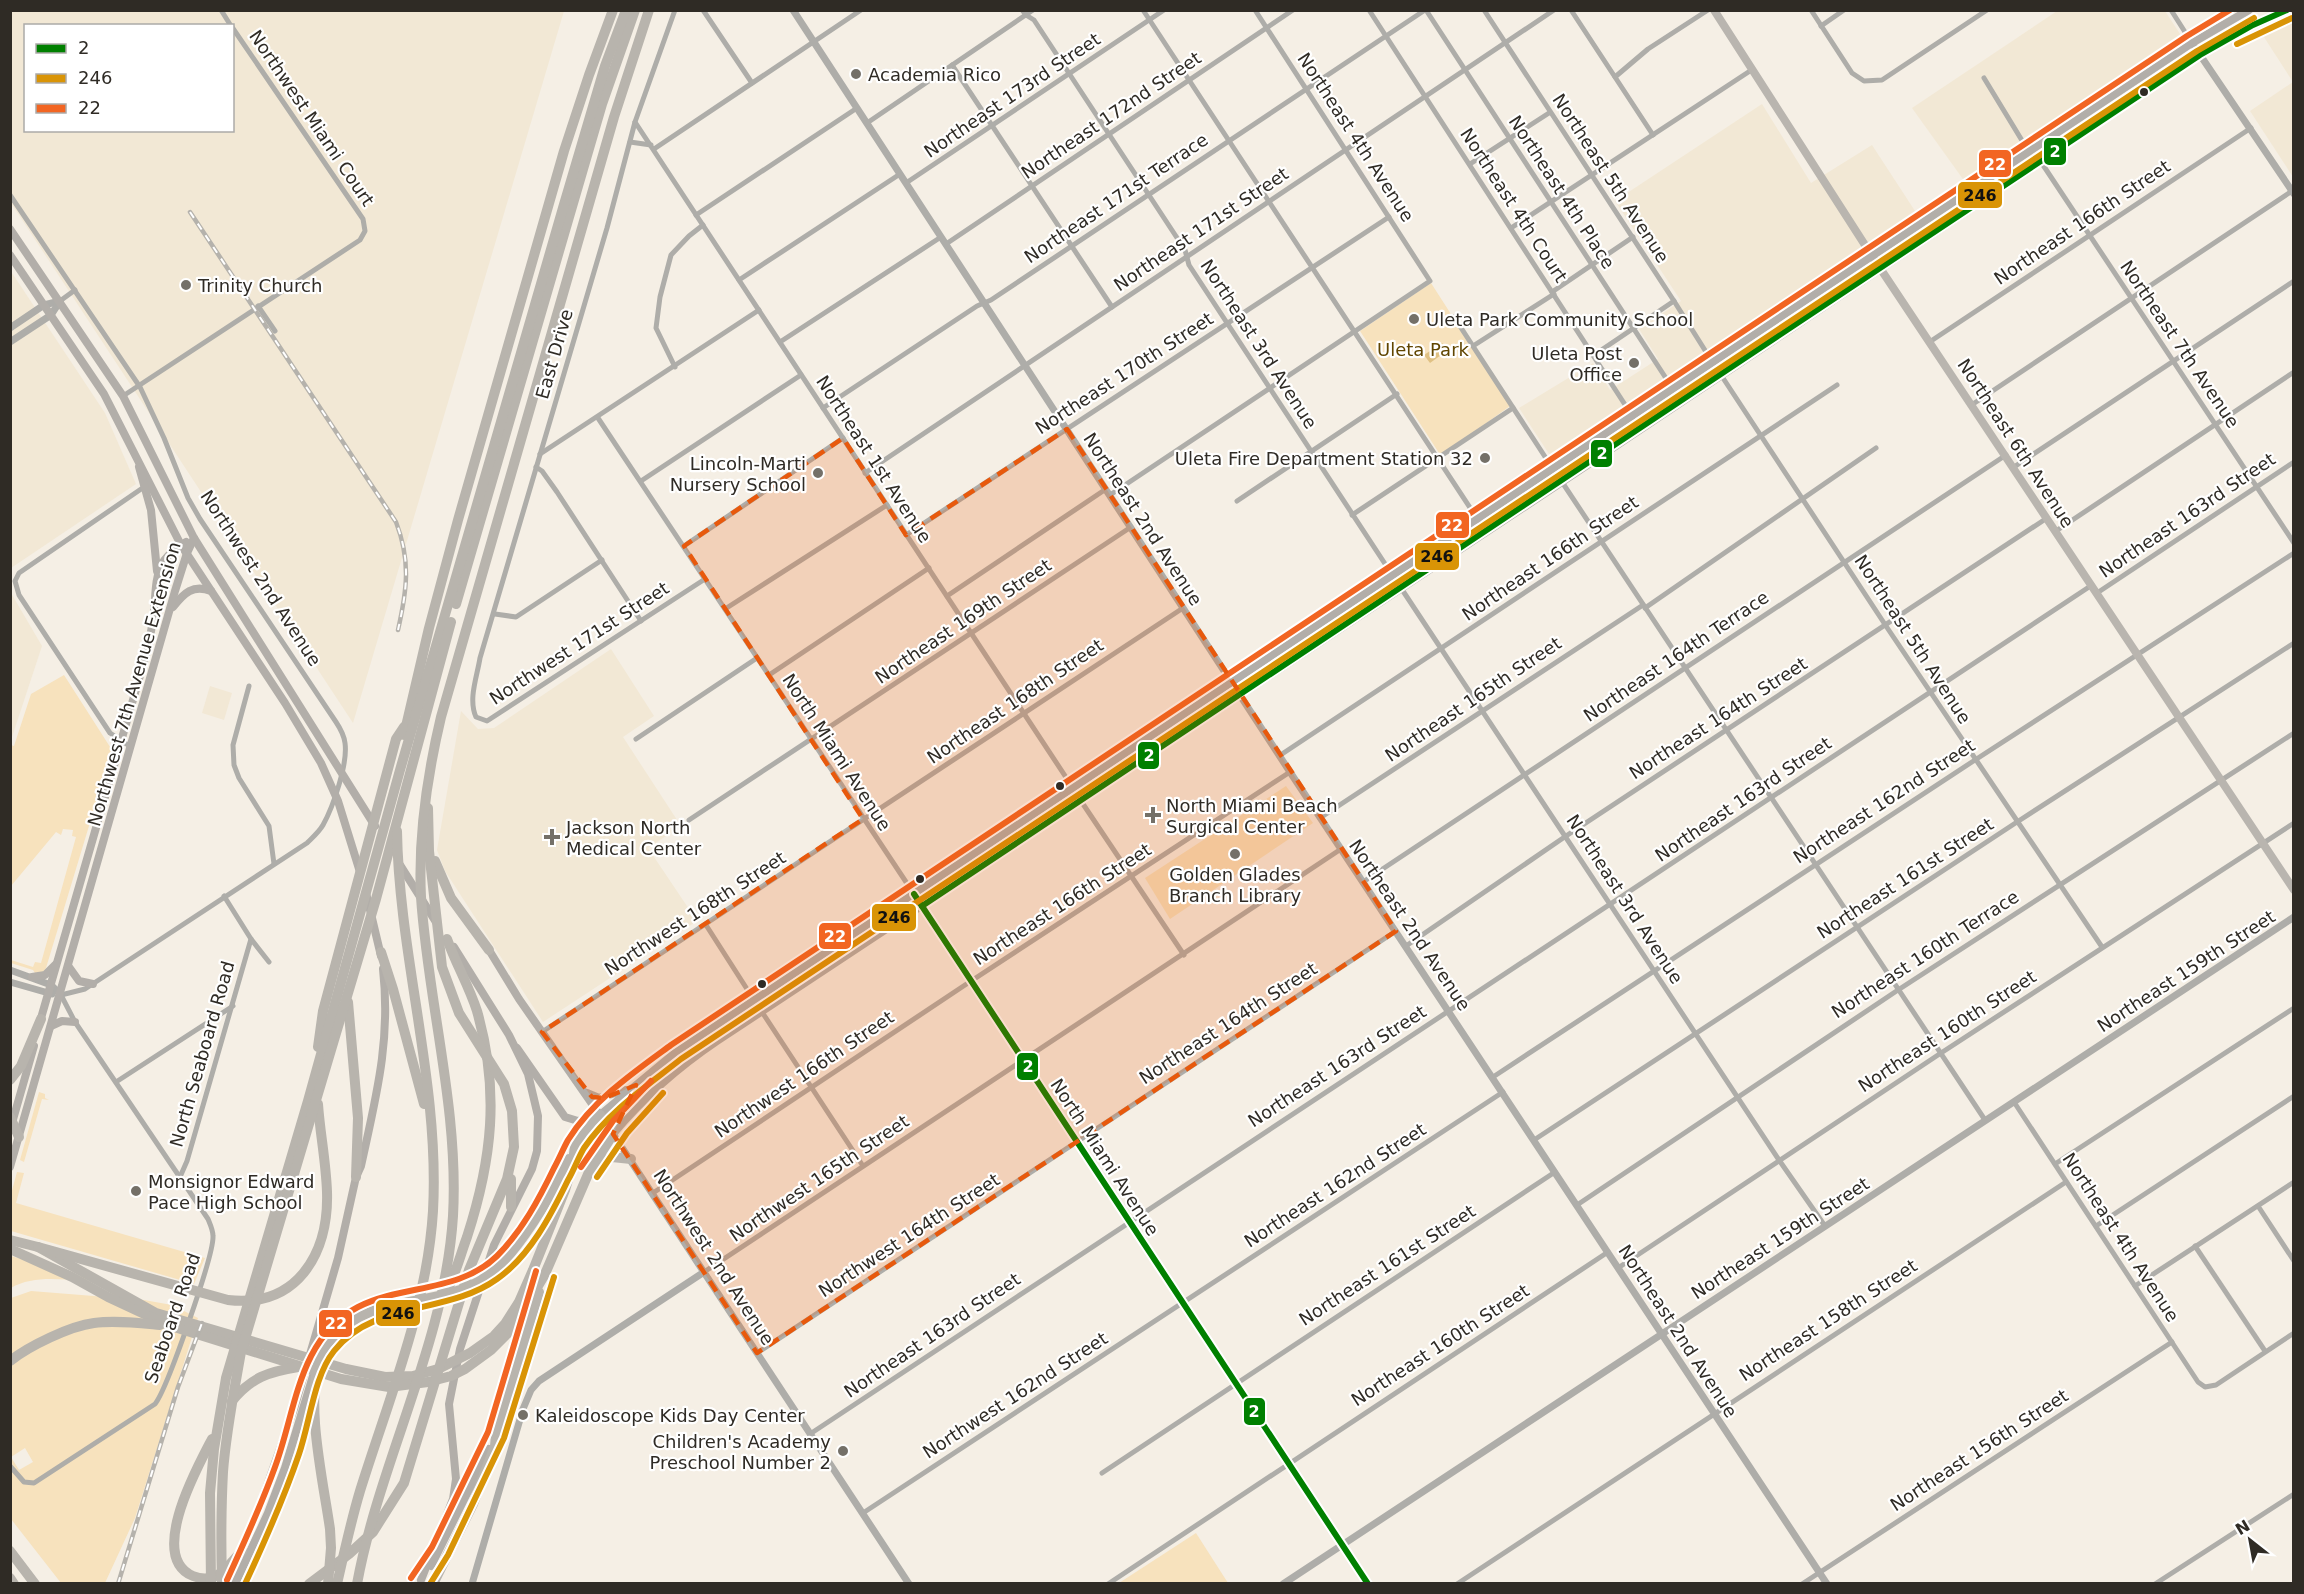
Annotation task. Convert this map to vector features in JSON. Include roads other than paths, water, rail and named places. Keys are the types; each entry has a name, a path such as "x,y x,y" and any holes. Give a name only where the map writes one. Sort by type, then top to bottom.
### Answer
{"highway":[{"path":"337,1584 360,1492 412,1331 427,1264 433,1212 434,1166 430,1117 399,878 398,790 406,724 458,520 564,151 589,75 614,10"},
{"path":"222,1584 220,1528 223,1470 241,1352 372,910 449,617 583,139 605,66 626,10"},
{"path":"211,1584 210,1493 214,1449 226,1378 602,104 635,10"},
{"path":"357,1584 376,1506 439,1305 452,1224 454,1165 451,1121 422,906 421,830 426,796 441,717 614,117 649,10"},
{"path":"11,1243 38,1247 228,1299 251,1302 263,1300 287,1288 307,1269 321,1236 326,1217 327,1191 318,1103 317,1051 323,1011 396,739 406,724"},
{"path":"426,796 429,851 442,967 457,1008 499,1075 510,1100 514,1135 511,1207"},
{"path":"430,843 448,893 489,951"},
{"path":"349,918 347,989 358,1118 356,1177"},
{"path":"439,1305 455,1274 483,1183 489,1147 491,1100 485,1050 477,1013 445,936"},
{"path":"381,952 387,966 421,1098 430,1117"},
{"path":"10,1080 21,1066 41,1019"},
{"path":"589,1172 600,1115"},
{"path":"328,1584 330,1529 315,1409 319,1359 326,1345 351,1320 371,1310 466,1287 485,1278 498,1268 525,1234 575,1145 600,1115"},
{"path":"11,1122 19,1137"},
{"path":"433,1584 473,1504 495,1446 496,1435 545,1274 589,1172 613,1134"},
{"path":"378,1381 413,1376 438,1369 470,1353 494,1336 505,1324 519,1302 564,1190 573,1163 575,1145"},
{"path":"589,1172 612,1157 631,1159"},
{"path":"309,1584 373,1532 404,1484 469,1270 507,1179 512,1161"},
{"path":"11,1243 108,1297 168,1325"},
{"path":"38,1247 181,1325 301,1367 344,1374"},
{"path":"242,1551 226,1570 217,1576 202,1578 193,1576 183,1569 175,1555 174,1543 179,1516 189,1488 222,1414 250,1384 289,1362 401,1387 428,1382 465,1369 504,1339 514,1327 545,1274"},
{"path":"10,1361 26,1349 94,1323 181,1325"},
{"path":"10,1551 35,1584"},
{"path":"10,1578 14,1584"}],"main road":[{"name":"Northeast 6th Avenue","path":"1714,10 1872,256 2294,890"},
{"path":"517,1048 565,1117 578,1121 600,1115 664,1061 754,1000 2192,43 2249,10"},
{"path":"613,1134 635,1107 677,1070 762,1012 1562,482 2200,55 2253,25 2288,10"},
{"path":"2041,162 2040,153 2044,142"},
{"path":"2014,180 2027,163 2029,152"},
{"name":"Northwest 2nd Avenue","path":"10,229 123,396 194,538 517,1048"},
{"path":"10,255 104,394 181,545 285,703 321,763 346,822 381,952 386,1009 384,1054 361,1166 356,1177 340,1250 297,1398 276,1464 228,1584"},
{"path":"1721,375 1722,364 1731,351"},
{"path":"1702,387 1712,372 1713,363"},
{"path":"134,450 151,510 157,571"},
{"path":"1562,482 1562,473 1570,458"},
{"path":"1539,497 1552,479 1553,469"},
{"name":"Northwest 7th Avenue Extension","path":"11,1122 148,648 154,614 157,571 168,554 194,538"},
{"name":"Northwest 7th Avenue Extension","path":"10,1167 187,554 194,538"},
{"path":"1401,588 1402,579 1412,563"},
{"path":"1377,604 1393,585 1393,576"},
{"path":"171,610 181,596 189,590 199,588 211,591"},
{"path":"1081,801 1083,790 1093,775"},
{"path":"1065,812 1072,798 1073,788"},
{"name":"Northwest 2nd Avenue","path":"489,951 613,1134"},
{"path":"32,976 45,975 58,962"},
{"path":"69,967 80,981 93,984"},
{"path":"762,1012 772,988"},
{"path":"51,1026 62,1021 75,1022"},
{"path":"420,1582 453,1499 456,1479 449,1404 460,1349 486,1266 511,1207 536,1158 538,1116 531,1086 517,1048"},
{"path":"613,1134 623,1113 664,1061"},
{"path":"583,1090 592,1097 606,1098 631,1087"},
{"path":"235,1584 268,1513 285,1468 319,1359"},
{"path":"420,1582 440,1551 496,1435"}],"street":[{"name":"East Drive","path":"472,709 480,658 495,614 635,122 675,10"},
{"path":"703,10 752,83"},
{"name":"Northeast 2nd Avenue","path":"793,10 1320,818 1827,1584"},
{"path":"630,142 652,147 861,10"},
{"path":"867,123 1024,13 1033,10"},
{"path":"1143,10 1486,532"},
{"name":"Northeast 173rd Street","path":"906,183 1164,10"},
{"name":"Northeast 4th Avenue","path":"1255,10 1430,281 1356,331"},
{"name":"Northeast 172nd Street","path":"946,244 1293,10"},
{"name":"Northeast 4th Court","path":"1370,10 1633,417"},
{"name":"Northeast 171st Terrace","path":"823,408 1071,247 1425,10"},
{"name":"Northeast 4th Place","path":"1425,10 1673,389"},
{"name":"Northeast 5th Avenue","path":"1484,10 1713,363"},
{"name":"Northeast 171st Street","path":"866,473 1554,10"},
{"path":"1571,10 1653,135"},
{"path":"1615,77 1648,50 1708,10"},
{"path":"1811,10 1852,73 1864,81 1882,80 1987,10"},
{"path":"1821,26 1844,10"},
{"path":"1972,404 2293,193 2171,10"},
{"name":"Northeast 3rd Avenue","path":"1024,13 1034,20 1150,194 1185,249 1189,265 1393,576"},
{"name":"Northwest Miami Court","path":"234,29 363,219 365,226 360,240 258,306"},
{"path":"952,65 1112,307"},
{"path":"1511,228 1753,69"},
{"path":"1984,78 2029,152"},
{"path":"696,215 857,108"},
{"path":"1470,164 1550,112"},
{"name":"Northeast 1st Avenue","path":"635,122 1073,788"},
{"name":"Northeast 166th Street","path":"1931,342 2251,128"},
{"name":"Northeast 7th Avenue","path":"2041,162 2294,543"},
{"path":"739,280 900,174"},
{"name":"Northwest 2nd Avenue","path":"10,195 140,387 188,498 200,519 342,731 345,757 327,817 316,834 274,864"},
{"name":"Northeast 170th Street","path":"906,535 1389,217"},
{"path":"675,367 656,328 660,297 671,255 703,225"},
{"path":"780,342 941,237"},
{"path":"1473,346 1633,237"},
{"path":"2014,467 2294,281"},
{"path":"10,342 51,315 60,301 75,290"},
{"path":"10,328 44,305 60,301"},
{"path":"1594,355 1674,301"},
{"path":"123,396 140,387 258,306 275,331"},
{"path":"540,454 759,310"},
{"path":"1454,317 1553,469"},
{"path":"947,596 1356,331"},
{"path":"2056,531 2294,372"},
{"path":"641,481 801,375"},
{"name":"Northeast 5th Avenue","path":"1721,375 1975,760 2102,947"},
{"name":"Northeast 166th Street","path":"1280,756 1837,385"},
{"path":"1237,501 1397,394"},
{"path":"1352,515 1513,408"},
{"name":"North Miami Avenue","path":"598,418 1368,1584"},
{"path":"684,546 843,438"},
{"name":"Northeast 165th Street","path":"1320,818 1644,606 1876,448"},
{"name":"Northeast 164th Terrace","path":"1363,882 2006,455"},
{"name":"Northeast 163rd Street","path":"810,1434 1930,692 2294,462"},
{"path":"536,467 542,471 552,485 641,621"},
{"path":"1562,482 1985,1120"},
{"path":"131,747 110,733 103,723 20,595 15,581 19,573 144,487"},
{"path":"725,609 887,505"},
{"name":"Northeast 164th Street","path":"1406,946 1566,836 2048,518"},
{"name":"Northeast 169th Street","path":"689,820 1131,527"},
{"name":"Northeast 162nd Street","path":"1493,1077 1815,864 2294,553"},
{"path":"495,614 516,616 602,560"},
{"path":"769,675 929,568"},
{"name":"Northwest 171st Street","path":"472,709 476,717 487,721 705,579"},
{"name":"Northeast 3rd Avenue","path":"1401,588 1825,1226"},
{"name":"Northeast 168th Street","path":"864,819 1183,608"},
{"name":"Northeast 161st Street","path":"1534,1140 2294,643"},
{"path":"636,739 757,658"},
{"path":"10,970 32,976 61,995 85,989 274,864 269,826 239,778 234,765 233,745 249,686"},
{"name":"Northeast 160th Terrace","path":"1577,1205 1898,990 2294,734"},
{"name":"Northeast 166th Street","path":"971,981 1290,772"},
{"path":"1081,801 1184,955"},
{"name":"Northwest 168th Street","path":"542,1032 864,819"},
{"name":"Northeast 160th Street","path":"1618,1268 2102,947 2294,823"},
{"path":"1023,1060 1341,849"},
{"path":"224,896 251,939 269,962"},
{"name":"Northeast 159th Street","path":"1282,1584 2294,917"},
{"path":"706,925 754,1000"},
{"name":"Northeast 164th Street","path":"1077,1141 1396,931"},
{"name":"North Seaboard Road","path":"180,1177 187,1161 251,939"},
{"name":"Northwest 166th Street","path":"653,1193 971,981"},
{"path":"10,982 50,989"},
{"name":"Seaboard Road","path":"10,1466 24,1482 34,1483 155,1404 163,1391 172,1367 203,1278 214,1237 208,1219 75,1022 61,995"},
{"path":"116,1082 233,1006"},
{"path":"2055,1164 2294,1008"},
{"path":"762,1012 863,1166"},
{"name":"Northwest 165th Street","path":"472,1584 523,1409 531,1390 539,1382 1023,1060"},
{"name":"Northeast 162nd Street","path":"1183,1302 1503,1092"},
{"path":"2096,1226 2294,1096"},
{"name":"Northeast 4th Avenue","path":"2014,1102 2198,1382 2205,1387 2216,1384 2265,1351"},
{"name":"Northwest 2nd Avenue","path":"613,1134 909,1584"},
{"name":"Northwest 164th Street","path":"757,1353 1077,1141"},
{"name":"Northeast 161st Street","path":"1102,1473 1555,1172"},
{"name":"Northeast 158th Street","path":"1457,1584 2066,1182"},
{"path":"2136,1286 2294,1182"},
{"path":"2258,1206 2294,1261"},
{"path":"2195,1246 2265,1351 2294,1333"},
{"name":"Northeast 160th Street","path":"1108,1584 1608,1252"},
{"name":"Northwest 162nd Street","path":"863,1514 1183,1302"},
{"name":"Northeast 156th Street","path":"1802,1584 2172,1342"},
{"path":"2155,1584 2294,1494"}],"railway":[{"path":"190,212 396,522 406,563 404,602 398,630"},
{"path":"118,1584 178,1387 202,1323"}],"place":[{"name":"Academia Rico","path":"856,74"},
{"name":"Trinity Church","path":"186,285"},
{"name":"Uleta Park Community School","path":"1414,319"},
{"name":"Uleta Post Office","path":"1634,363"},
{"name":"Uleta Fire Department Station 32","path":"1485,458"},
{"name":"Lincoln-Marti Nursery School","path":"818,473"},
{"name":"North Miami Beach Surgical Center","path":"1153,815"},
{"name":"Jackson North Medical Center","path":"552,837"},
{"name":"Golden Glades Branch Library","path":"1235,854"},
{"name":"Monsignor Edward Pace High School","path":"136,1191"},
{"name":"Kaleidoscope Kids Day Center","path":"523,1415"},
{"name":"Children's Academy Preschool Number 2","path":"843,1451"}],"park label":[{"name":"Uleta Park","path":"1423,349"}]}
